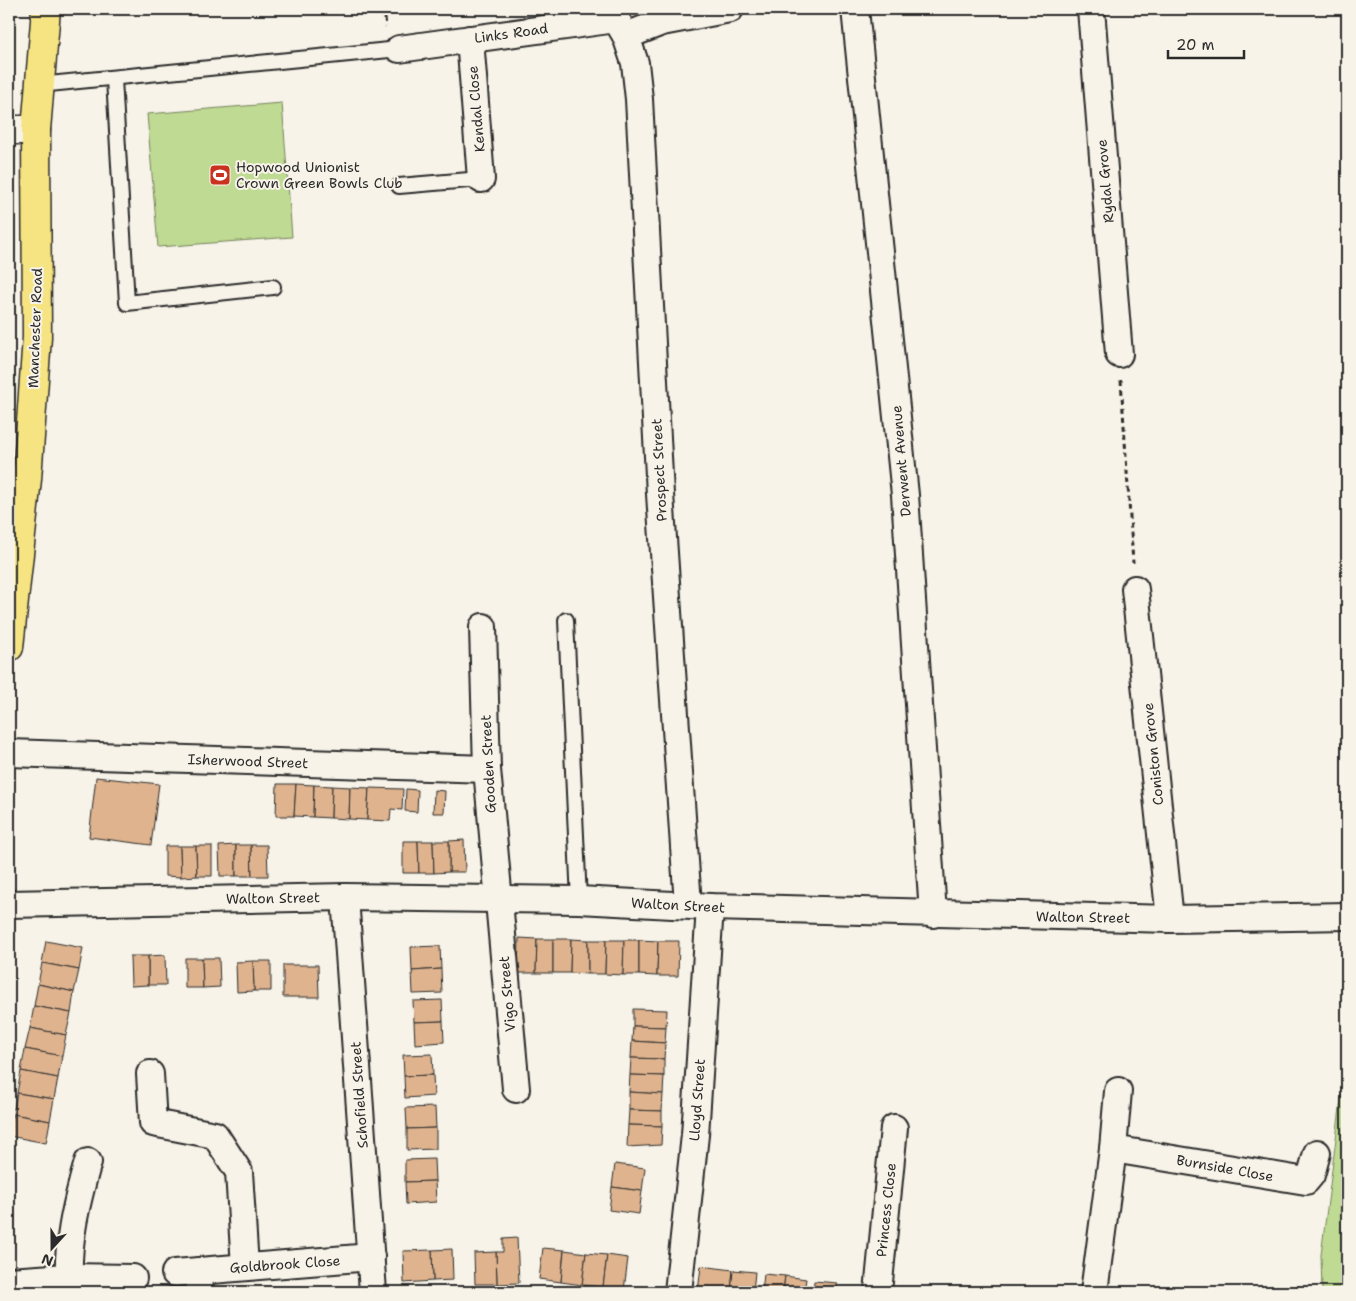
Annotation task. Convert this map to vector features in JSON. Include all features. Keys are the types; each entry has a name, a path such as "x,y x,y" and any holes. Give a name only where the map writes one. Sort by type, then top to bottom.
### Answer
{"main road":[{"name":"Manchester Road","path":"9,647 18,479 37,337 36,130 46,9"}],"street":[{"name":"Links Road","path":"399,49 618,21 662,22 730,9"},
{"name":"Derwent Avenue","path":"855,9 905,495 933,914"},
{"name":"Rydal Grove","path":"1091,9 1119,354"},
{"name":"Prospect Street","path":"618,21 635,63 639,98 660,484 699,906"},
{"name":"Kendal Close","path":"470,39 481,179"},
{"path":"9,130 36,130"},
{"name":"Coniston Grove","path":"1135,589 1170,919"},
{"name":"Gooden Street","path":"483,627 487,770 498,900"},
{"name":"Isherwood Street","path":"9,753 487,770"},
{"name":"Walton Street","path":"9,904 344,897 579,900 933,914 1170,919 1347,916"},
{"name":"Schofield Street","path":"344,897 373,1292"},
{"name":"Vigo Street","path":"498,900 516,1089"},
{"name":"Lloyd Street","path":"678,1292 695,1136 699,906"},
{"path":"150,1074 153,1123 215,1135 239,1172 245,1267"},
{"path":"1094,1292 1113,1149 1118,1091"},
{"name":"Princess Close","path":"878,1292 894,1128"},
{"name":"Burnside Close","path":"1113,1149 1306,1181 1311,1176 1317,1153"},
{"path":"69,1285 74,1211 88,1162"},
{"name":"Goldbrook Close","path":"192,1278 245,1267 371,1258"},
{"path":"16,1284 69,1285 133,1278"}],"lane":[{"path":"39,86 399,49"},
{"path":"114,79 127,303 273,287"},
{"path":"399,186 481,179"},
{"path":"566,620 579,900"}],"path":[{"path":"1119,354 1135,589"}],"green space":[{"name":"Hopwood Unionist Crown Green Bowls Club","path":"282,103 292,237 158,247 147,114"},
{"path":"1347,1053 1347,1292 1322,1292 1321,1255"}],"building":[{"path":"96,777 159,784 151,845 89,837"},
{"path":"277,784 296,784 294,816 276,816"},
{"path":"296,784 314,785 313,817 294,816"},
{"path":"314,785 332,786 331,818 313,817"},
{"path":"332,786 350,787 349,819 331,818"},
{"path":"350,787 369,788 367,820 349,819"},
{"path":"369,788 403,789 402,810 391,809 390,821 367,820"},
{"path":"406,789 418,790 417,812 405,811"},
{"path":"434,790 445,791 444,813 433,813"},
{"path":"464,840 465,872 449,872 449,841"},
{"path":"403,841 418,841 419,873 403,873"},
{"path":"418,841 433,841 434,873 419,873"},
{"path":"433,841 449,841 449,872 434,873"},
{"path":"236,845 236,876 220,876 219,846"},
{"path":"236,845 251,845 252,876 236,876"},
{"path":"251,845 267,845 268,876 252,876"},
{"path":"165,846 180,846 181,877 165,876"},
{"path":"180,846 196,846 197,876 181,877"},
{"path":"196,846 212,846 212,876 197,876"},
{"path":"519,938 537,939 536,973 518,973"},
{"path":"537,939 553,939 553,973 536,973"},
{"path":"553,939 571,939 570,973 553,973"},
{"path":"571,939 588,940 588,974 570,973"},
{"path":"588,940 606,940 605,974 588,974"},
{"path":"606,940 624,940 623,975 605,974"},
{"path":"624,940 639,940 639,975 623,975"},
{"path":"639,940 658,941 657,976 639,975"},
{"path":"46,941 83,948 79,970 42,963"},
{"path":"658,941 679,941 678,976 657,976"},
{"path":"440,946 441,969 412,971 411,947"},
{"path":"165,955 166,985 148,985 148,956"},
{"path":"130,956 148,956 148,985 131,986"},
{"path":"185,958 202,958 203,988 185,988"},
{"path":"202,958 219,958 220,987 203,988"},
{"path":"253,961 271,961 271,991 254,991"},
{"path":"253,961 254,991 237,992 236,962"},
{"path":"42,963 79,970 74,992 38,984"},
{"path":"283,965 318,965 319,997 283,997"},
{"path":"441,969 442,993 413,994 412,971"},
{"path":"38,984 74,992 71,1013 34,1006"},
{"path":"442,1000 443,1021 414,1022 413,1001"},
{"path":"34,1006 71,1013 66,1035 30,1028"},
{"path":"633,1009 667,1010 666,1027 633,1026"},
{"path":"443,1021 444,1042 415,1044 414,1022"},
{"path":"633,1026 666,1027 665,1043 632,1041"},
{"path":"30,1028 66,1035 62,1056 25,1049"},
{"path":"632,1041 665,1043 664,1059 631,1058"},
{"path":"25,1049 62,1056 58,1078 21,1071"},
{"path":"432,1054 433,1075 404,1076 403,1055"},
{"path":"631,1058 664,1059 664,1076 630,1075"},
{"path":"21,1071 58,1078 54,1099 17,1093"},
{"path":"433,1075 434,1096 405,1098 404,1076"},
{"path":"630,1075 664,1076 663,1094 629,1092"},
{"path":"629,1092 663,1094 662,1111 629,1110"},
{"path":"17,1093 54,1099 50,1121 13,1114"},
{"path":"435,1107 436,1128 407,1129 406,1108"},
{"path":"629,1110 662,1111 662,1126 628,1125"},
{"path":"13,1114 50,1121 46,1143 9,1136"},
{"path":"628,1125 662,1126 661,1145 627,1147"},
{"path":"436,1128 436,1149 407,1150 407,1129"},
{"path":"434,1159 435,1181 405,1182 405,1160"},
{"path":"615,1164 645,1168 642,1191 612,1187"},
{"path":"435,1181 436,1202 406,1204 405,1182"},
{"path":"612,1187 642,1191 639,1214 609,1210"},
{"path":"517,1238 519,1283 497,1284 496,1252 503,1252 503,1239"},
{"path":"543,1248 564,1250 561,1282 539,1279"},
{"path":"452,1249 453,1280 433,1281 432,1250"},
{"path":"432,1250 433,1281 404,1283 403,1251"},
{"path":"564,1250 586,1253 582,1285 561,1282"},
{"path":"496,1252 497,1284 475,1284 474,1253"},
{"path":"586,1253 607,1255 603,1287 582,1285"},
{"path":"607,1255 628,1258 624,1290 603,1287"},
{"path":"701,1266 733,1270 731,1292 698,1292"},
{"path":"733,1270 755,1272 753,1292 731,1292"},
{"path":"764,1274 785,1276 783,1292 762,1292"},
{"path":"785,1276 806,1279 804,1292 783,1292"},
{"path":"814,1281 837,1283 837,1292 813,1292"}],"place":[{"name":"Hopwood Unionist Crown Green Bowls Club","path":"220,175"}]}
